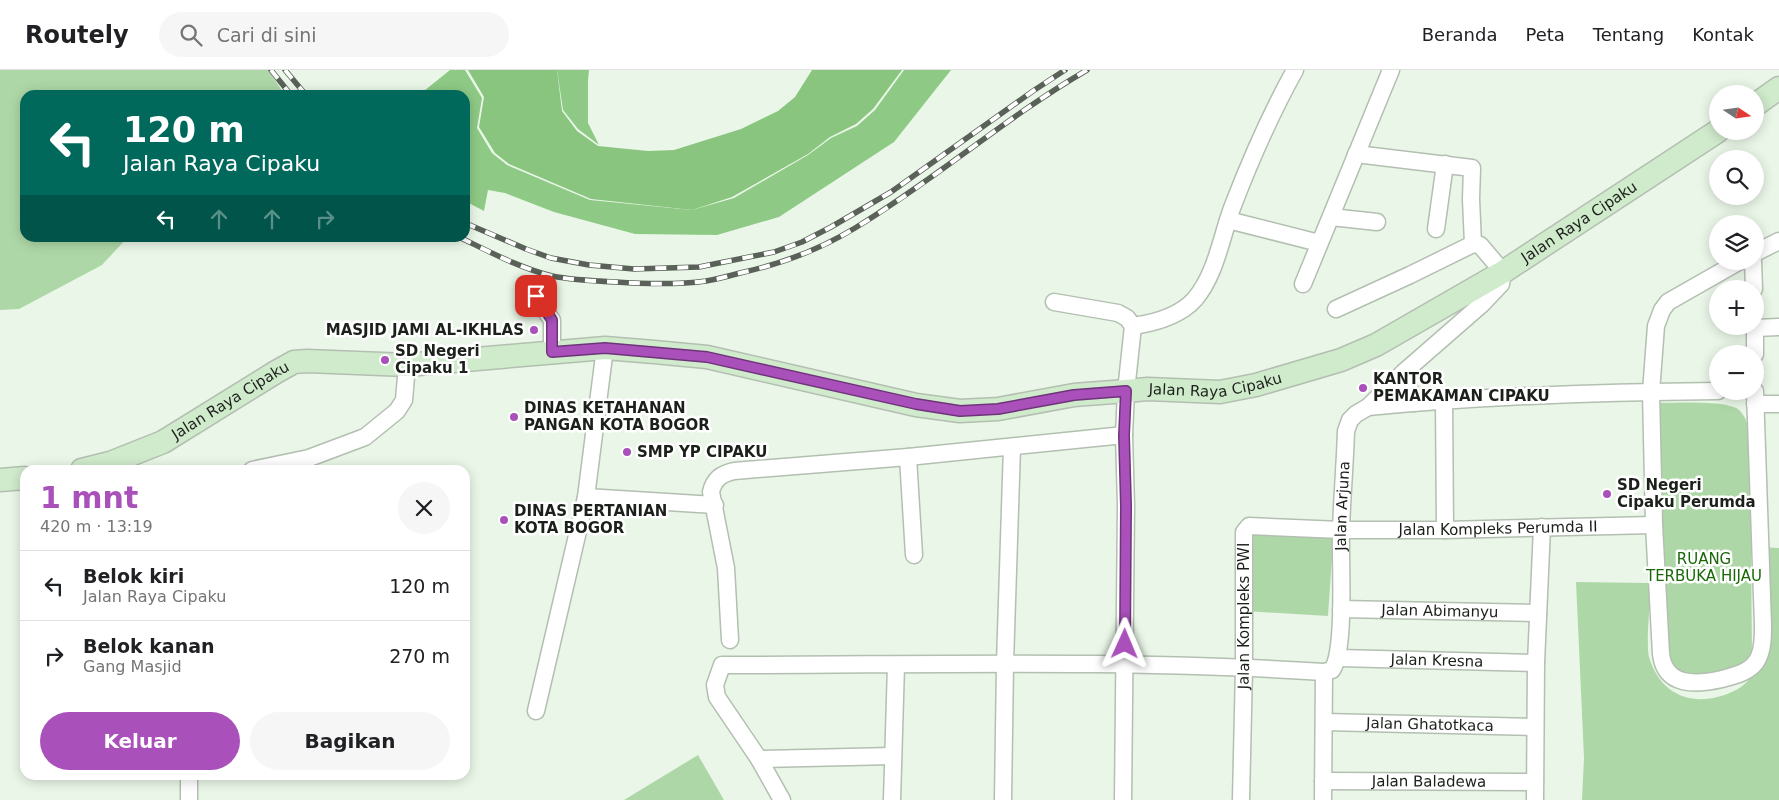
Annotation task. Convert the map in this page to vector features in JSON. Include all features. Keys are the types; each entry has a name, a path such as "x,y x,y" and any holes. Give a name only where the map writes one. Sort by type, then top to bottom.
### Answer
{"street":[{"path":"1133,326 1159,320 1175,313 1194,300 1218,254 1228,220 1258,143 1295,70"},
{"path":"1303,284 1391,70"},
{"path":"1764,99 1779,88"},
{"name":"Jalan Raya Cipaku","path":"102,465 163,442 276,372 294,362 307,361 407,365 605,348 707,357 916,404 960,411 998,409 1074,395 1148,390 1220,392 1256,385 1342,360 1376,345 1503,272 1709,137"},
{"path":"1356,154 1468,167 1473,170 1471,199 1474,244"},
{"path":"1436,229 1445,164"},
{"path":"1331,217 1377,222"},
{"path":"1228,220 1320,243"},
{"path":"1764,248 1779,241"},
{"path":"1336,309 1474,244 1480,245 1503,272"},
{"path":"1724,270 1668,302 1662,310 1656,326 1651,392 1654,525 1660,654 1666,671 1674,678 1685,681 1703,683 1732,676 1749,669 1760,652 1763,625 1755,400"},
{"name":"Jalan Arjuna","path":"1338,658 1341,609 1341,530 1346,431 1350,420 1368,407 1404,372 1482,304 1502,284 1503,272"},
{"path":"536,296 552,320 552,352"},
{"path":"1054,302 1118,313 1127,318 1133,326 1126,391 1124,435 1126,506 1123,800"},
{"path":"1764,327 1779,327"},
{"path":"536,711 586,498 605,348"},
{"path":"276,465 309,458 366,437 397,411 404,400 407,365"},
{"path":"1404,372 1414,403"},
{"path":"1368,407 1444,400 1709,391"},
{"path":"1444,400 1445,530"},
{"path":"1763,400 1779,404"},
{"path":"730,640 726,568 711,492 713,482 719,476 727,473 1124,435"},
{"path":"1003,800 1012,447"},
{"path":"908,457 914,555"},
{"path":"0,480 20,478"},
{"path":"586,498 715,505"},
{"name":"Jalan Kompleks Perumda II","path":"1341,530 1445,530 1654,525"},
{"name":"Jalan Kompleks PWI","path":"1241,800 1245,529 1249,526 1341,530"},
{"path":"1535,800 1536,663 1542,527"},
{"name":"Jalan Abimanyu","path":"1341,609 1538,613"},
{"path":"782,800 758,759 717,697 715,685 722,665 1125,664 1244,666 1324,672 1332,670 1338,658"},
{"name":"Jalan Kresna","path":"1338,658 1536,663"},
{"path":"892,800 896,665"},
{"path":"1322,800 1324,672"},
{"name":"Jalan Ghatotkaca","path":"1324,722 1535,727"},
{"path":"758,759 892,756"},
{"path":"189,800 190,780"},
{"name":"Jalan Baladewa","path":"1323,781 1535,782"}],"green space":[{"path":"0,70 268,70 282,90 20,90 20,242 123,242 102,265 19,309 0,310"},
{"name":"RUANG TERBUKA HIJAU","path":"1658,403 1713,403 1733,407 1743,415 1750,435 1752,656 1747,665 1699,687 1664,665"},
{"path":"1249,526 1334,528 1328,616 1245,611"},
{"path":"1763,547 1779,548 1779,800 1582,800 1584,758 1576,582 1648,583 1650,591 1648,652 1655,672 1663,683 1684,697 1710,698 1738,689 1757,671"},
{"path":"698,755 724,800 624,800"}],"shaded area":[{"path":"450,70 465,70 482,98 477,128 492,153 507,165 590,200 692,210 734,198 808,155 831,138 857,126 875,110 904,70 951,70 894,142 779,217 717,235 635,234 554,212 505,193 488,190 484,211 470,204 470,90 425,90"},
{"path":"468,70 557,70 562,111 577,131 598,146 648,151 674,150 741,129 778,111 795,97 812,70 902,70 873,109 856,124 830,137 808,154 732,197 692,210 591,199 509,164 495,153 479,127 484,97"},
{"path":"557,70 589,70 588,123 599,145 578,129 563,110"}],"railway":[{"path":"271,70 287,90"},
{"path":"285,70 302,90"},
{"path":"470,225 551,258 589,265 634,269 699,267 774,252 802,242 891,192 1065,70"},
{"path":"469,242 528,269 552,276 638,283 661,284 710,280 785,261 814,250 855,228 914,190 1057,88 1087,70"}],"place":[{"name":"MASJID JAMI AL-IKHLAS","path":"534,330"},
{"name":"SD Negeri Cipaku 1","path":"385,360"},
{"name":"KANTOR PEMAKAMAN CIPAKU","path":"1363,388"},
{"name":"DINAS KETAHANAN PANGAN KOTA BOGOR","path":"514,417"},
{"name":"SMP YP CIPAKU","path":"627,452"},
{"name":"SD Negeri Cipaku Perumda","path":"1607,494"},
{"name":"DINAS PERTANIAN KOTA BOGOR","path":"504,520"}],"route":[{"path":"536,296 553,323 552,352 605,348 707,357 916,404 960,411 998,409 1074,395 1126,391 1124,435 1126,506 1125,644"}]}
